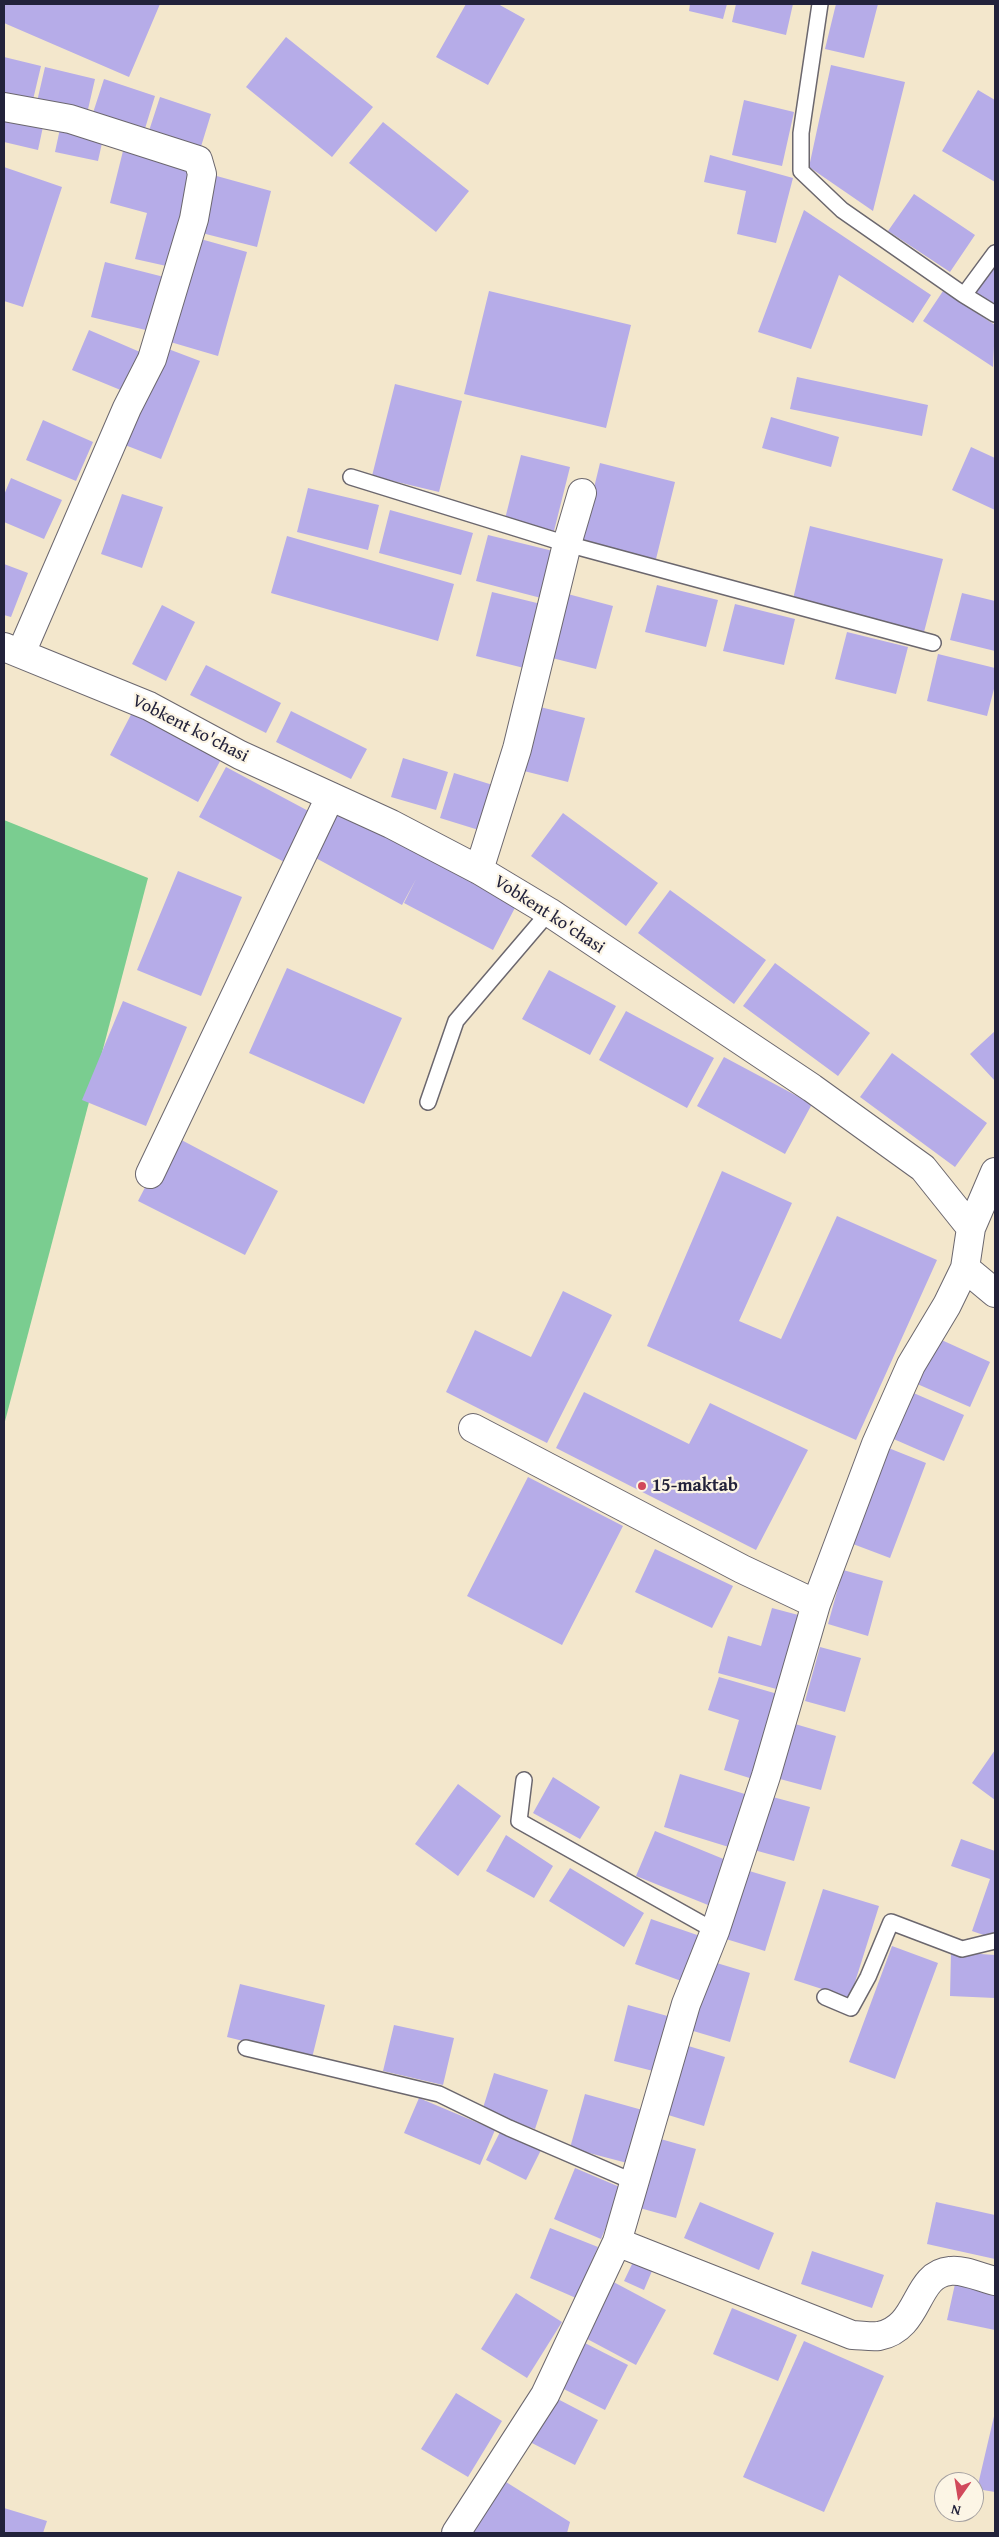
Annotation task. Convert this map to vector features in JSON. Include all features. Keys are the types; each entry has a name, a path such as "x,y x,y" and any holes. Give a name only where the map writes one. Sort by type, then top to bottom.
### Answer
{"street":[{"path":"4,107 70,119 198,160 202,174 194,219 152,359 12,650"},
{"path":"479,870 517,749 567,544 582,493"},
{"name":"Vobkent ko'chasi","path":"12,650 149,706 240,755 391,824 479,870 548,912 812,1088 923,1168 972,1228"},
{"path":"150,1174 330,797"},
{"path":"456,2533 545,2395 618,2242 686,2004 715,1931 766,1776 816,1604 876,1444 911,1365 965,1268 972,1228 995,1172"},
{"path":"965,1268 995,1293"},
{"path":"473,1428 742,1569 816,1604"},
{"path":"618,2242 852,2335 879,2336 903,2325 925,2286 935,2274 951,2270 995,2281"}],"lane":[{"path":"820,4 801,133 800,171 842,210 964,295 995,314"},
{"path":"964,295 995,253"},
{"path":"351,477 567,544 933,642"},
{"path":"428,1102 456,1021 548,912"},
{"path":"524,1780 519,1821 715,1931"},
{"path":"825,1997 851,2008 868,1977 891,1922 962,1949 995,1941"},
{"path":"246,2048 439,2094 509,2128 634,2182"}],"green space":[{"path":"4,820 148,878 4,1425"}],"building":[{"path":"4,4 160,4 129,77 4,23"},
{"path":"466,4 498,4 525,19 488,85 436,57"},
{"path":"690,4 727,4 723,19 689,11"},
{"path":"736,4 793,4 786,35 732,22"},
{"path":"836,4 878,4 864,58 825,49"},
{"path":"286,37 373,107 332,157 246,87"},
{"path":"4,57 41,66 32,104 4,98"},
{"path":"831,65 905,82 873,211 809,167"},
{"path":"45,67 95,79 86,118 36,106"},
{"path":"104,79 155,96 143,135 91,119"},
{"path":"978,90 995,100 995,182 942,151"},
{"path":"160,97 211,114 199,153 147,137"},
{"path":"744,100 794,112 782,166 732,155"},
{"path":"4,114 44,122 38,150 4,142"},
{"path":"383,122 469,191 436,232 349,163"},
{"path":"61,124 104,134 98,161 55,152"},
{"path":"123,151 194,169 171,267 135,259 147,213 110,203"},
{"path":"710,155 793,178 776,243 737,234 746,191 704,182"},
{"path":"4,167 62,187 23,307 4,301"},
{"path":"213,175 271,191 257,247 198,232"},
{"path":"914,194 975,235 950,272 888,231"},
{"path":"804,210 931,295 913,323 839,275 811,349 758,332"},
{"path":"197,238 247,252 218,356 167,341"},
{"path":"995,258 995,308 972,292"},
{"path":"105,262 164,277 150,331 91,317"},
{"path":"489,291 631,325 606,428 464,394"},
{"path":"943,291 995,325 993,367 923,321"},
{"path":"89,330 140,352 123,391 72,370"},
{"path":"163,347 200,361 161,459 125,445"},
{"path":"797,377 928,405 922,436 790,409"},
{"path":"395,384 462,401 439,492 372,476"},
{"path":"771,417 839,437 831,467 762,448"},
{"path":"43,420 93,442 76,481 26,460"},
{"path":"971,447 995,458 995,510 952,490"},
{"path":"521,455 570,467 554,531 505,519"},
{"path":"600,463 675,482 656,559 581,541"},
{"path":"11,478 62,500 44,539 4,522 4,495"},
{"path":"308,488 379,505 368,550 297,532"},
{"path":"122,494 163,507 142,568 101,554"},
{"path":"390,510 473,533 461,575 379,553"},
{"path":"810,526 943,559 924,632 793,599"},
{"path":"488,535 553,551 541,598 476,581"},
{"path":"287,536 454,584 438,641 271,593"},
{"path":"4,564 28,573 11,617 4,615"},
{"path":"657,585 718,600 706,647 645,632"},
{"path":"492,592 541,604 524,668 476,656"},
{"path":"564,593 613,606 596,669 548,657"},
{"path":"962,593 995,601 995,651 950,640"},
{"path":"735,604 795,619 784,665 723,651"},
{"path":"162,605 195,622 166,681 132,664"},
{"path":"847,632 908,647 896,694 835,679"},
{"path":"938,654 995,668 995,685 987,716 927,701"},
{"path":"206,665 281,703 266,733 190,695"},
{"path":"136,705 225,752 198,802 110,755"},
{"path":"536,706 585,718 568,782 520,770"},
{"path":"291,711 367,749 351,779 276,742"},
{"path":"403,758 448,772 436,810 391,797"},
{"path":"226,767 314,814 288,864 199,817"},
{"path":"454,773 496,786 482,831 440,818"},
{"path":"341,807 519,900 493,950 404,903 416,879 402,905 314,857"},
{"path":"563,813 658,883 626,926 531,856"},
{"path":"178,871 242,897 201,996 137,970"},
{"path":"670,890 766,960 734,1004 638,933"},
{"path":"775,963 870,1033 838,1076 743,1006"},
{"path":"287,968 402,1018 364,1104 249,1053"},
{"path":"549,970 616,1006 590,1055 522,1019"},
{"path":"123,1001 187,1027 146,1126 82,1100"},
{"path":"626,1011 714,1058 687,1108 599,1060"},
{"path":"995,1031 995,1081 970,1054"},
{"path":"892,1053 987,1123 955,1167 860,1097"},
{"path":"724,1057 812,1104 785,1154 697,1106"},
{"path":"172,1135 278,1191 245,1255 138,1201"},
{"path":"722,1171 792,1203 739,1321 781,1339 837,1216 937,1260 856,1440 647,1346"},
{"path":"563,1291 612,1315 547,1443 446,1392 475,1330 531,1357"},
{"path":"935,1337 990,1362 970,1407 915,1383"},
{"path":"909,1391 964,1415 944,1461 889,1437"},
{"path":"584,1392 689,1444 710,1403 808,1450 756,1550 556,1448"},
{"path":"881,1445 926,1463 890,1558 845,1541"},
{"path":"528,1477 623,1526 562,1645 467,1596"},
{"path":"655,1549 733,1586 712,1628 635,1592"},
{"path":"843,1570 883,1581 868,1636 828,1624"},
{"path":"772,1608 802,1616 780,1690 718,1673 728,1636 761,1646"},
{"path":"820,1647 861,1658 845,1712 805,1701"},
{"path":"719,1677 781,1695 756,1780 724,1770 739,1720 708,1710"},
{"path":"795,1724 836,1736 821,1790 780,1779"},
{"path":"995,1750 995,1800 972,1783"},
{"path":"680,1774 748,1795 732,1848 664,1827"},
{"path":"553,1777 600,1807 580,1839 533,1813"},
{"path":"458,1784 501,1816 458,1876 415,1844"},
{"path":"769,1796 810,1807 794,1861 754,1850"},
{"path":"655,1831 726,1860 708,1905 636,1876"},
{"path":"506,1835 553,1866 534,1898 486,1871"},
{"path":"961,1839 995,1851 995,1936 992,1938 972,1931 990,1879 951,1866"},
{"path":"570,1868 644,1913 624,1947 549,1901"},
{"path":"746,1870 786,1882 765,1951 726,1939"},
{"path":"823,1889 879,1906 850,1998 794,1980"},
{"path":"651,1919 700,1936 684,1982 635,1964"},
{"path":"892,1946 938,1963 895,2079 849,2062"},
{"path":"951,1952 995,1955 995,1998 950,1996"},
{"path":"710,1961 750,1973 730,2042 690,2030"},
{"path":"240,1984 325,2005 312,2058 227,2037"},
{"path":"628,2005 671,2017 657,2072 614,2061"},
{"path":"394,2025 454,2038 443,2085 383,2071"},
{"path":"685,2045 725,2057 704,2126 665,2114"},
{"path":"494,2073 548,2090 535,2129 482,2111"},
{"path":"585,2094 646,2111 631,2164 570,2148"},
{"path":"419,2098 495,2130 480,2165 404,2133"},
{"path":"501,2130 541,2150 526,2180 486,2160"},
{"path":"657,2138 696,2149 676,2218 636,2207"},
{"path":"575,2168 622,2188 601,2239 554,2219"},
{"path":"700,2202 774,2233 759,2270 684,2238"},
{"path":"936,2202 995,2215 995,2259 927,2244"},
{"path":"550,2228 598,2247 576,2298 530,2278"},
{"path":"812,2251 884,2275 872,2308 801,2284"},
{"path":"633,2262 652,2271 644,2290 624,2281"},
{"path":"606,2278 666,2310 636,2365 576,2333"},
{"path":"955,2284 995,2292 995,2330 947,2320"},
{"path":"516,2293 562,2322 527,2378 481,2349"},
{"path":"732,2308 797,2335 778,2381 713,2354"},
{"path":"579,2340 628,2365 605,2410 556,2385"},
{"path":"804,2341 884,2376 824,2512 743,2477"},
{"path":"456,2393 502,2421 468,2477 421,2449"},
{"path":"550,2395 598,2420 575,2465 526,2440"},
{"path":"995,2412 995,2492 984,2490 984,2472 981,2472"},
{"path":"498,2477 570,2522 567,2533 463,2533"},
{"path":"4,2508 47,2521 43,2533 4,2533"}],"place":[{"name":"15-maktab","path":"642,1486"}]}
